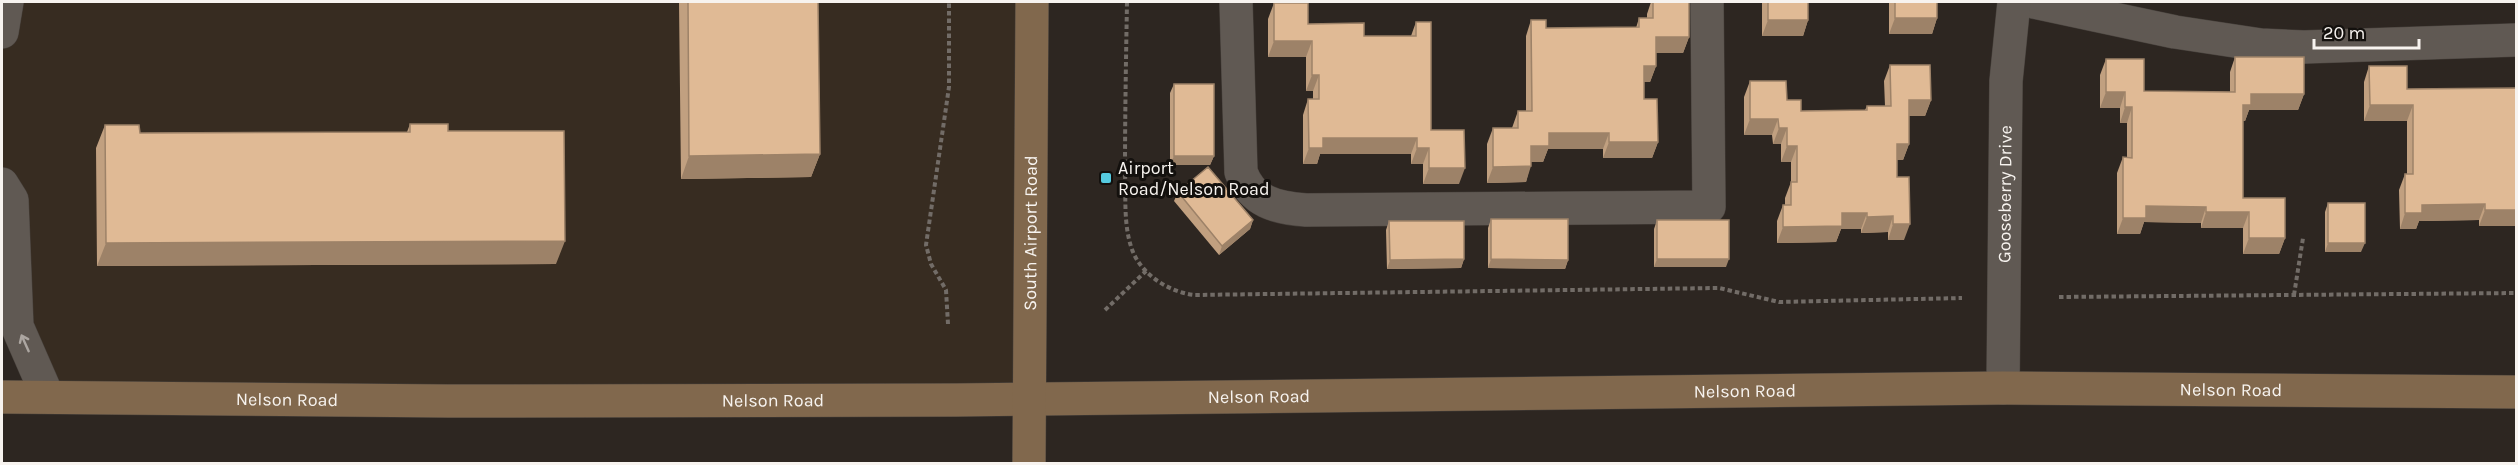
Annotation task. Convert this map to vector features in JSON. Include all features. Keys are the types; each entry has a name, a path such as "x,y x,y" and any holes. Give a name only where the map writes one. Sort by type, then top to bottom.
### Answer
{"main road":[{"name":"South Airport Road","path":"1029,464 1032,2"},
{"name":"Nelson Road","path":"2,397 448,401 1029,399 2003,388 2517,392"}],"street":[{"path":"2,32 7,2"},
{"path":"1236,2 1241,172 1253,193 1269,204 1284,209 1306,210 1709,207 1707,2"},
{"name":"Gooseberry Drive","path":"2003,388 2006,81 2013,2"},
{"path":"2034,2 2175,32 2261,45 2304,47 2517,40"},
{"path":"2,184 12,200 17,326 48,397"}],"path":[{"path":"948,324 946,290 931,264 926,245 949,87 949,2"},
{"path":"1127,2 1126,221 1134,254 1146,271 1167,287 1194,295 1719,288 1779,302 1962,298"},
{"path":"2294,295 2302,238"},
{"path":"1105,310 1146,271"},
{"path":"2059,297 2517,293"}],"shaded area":[{"path":"7,2 1032,2 1029,399 48,397 2,184 2,32"}],"building":[{"path":"688,2 818,2 820,154 689,156"},
{"path":"1653,2 1689,2 1689,37 1656,37 1656,66 1644,66 1644,99 1657,99 1658,142 1609,142 1609,133 1549,133 1549,146 1531,146 1531,166 1493,167 1493,128 1518,128 1518,111 1532,111 1531,20 1546,20 1546,28 1639,27 1639,18 1653,18"},
{"path":"1768,2 1808,2 1808,20 1768,20"},
{"path":"1895,2 1937,2 1937,18 1895,18"},
{"path":"1274,3 1308,3 1308,24 1364,23 1364,36 1416,36 1416,22 1431,22 1431,130 1464,130 1465,168 1429,168 1429,148 1417,148 1417,138 1323,138 1323,148 1309,148 1308,99 1319,99 1319,75 1312,75 1312,41 1274,41"},
{"path":"2235,57 2304,57 2304,94 2251,94 2251,105 2243,105 2243,198 2285,198 2285,238 2249,238 2249,212 2206,212 2206,207 2146,206 2146,218 2123,218 2123,157 2132,158 2132,107 2125,107 2125,92 2106,92 2106,59 2144,59 2144,91 2235,92"},
{"path":"1890,65 1930,65 1931,100 1909,100 1909,144 1897,144 1897,177 1909,177 1910,224 1893,224 1893,216 1867,217 1867,213 1842,213 1842,226 1783,227 1783,205 1791,205 1791,182 1797,182 1797,146 1787,146 1787,128 1779,128 1778,119 1750,119 1750,81 1786,81 1787,100 1801,100 1801,111 1867,110 1867,106 1891,106"},
{"path":"2369,66 2407,66 2407,89 2517,88 2517,210 2485,210 2485,204 2422,205 2422,213 2405,213 2405,174 2413,174 2413,105 2370,105"},
{"path":"1174,84 1214,84 1214,156 1174,156"},
{"path":"410,124 448,124 448,131 564,131 565,241 106,243 105,125 139,125 140,133 410,132"},
{"path":"1208,167 1253,220 1222,246 1178,192"},
{"path":"2328,203 2365,203 2365,243 2328,243"},
{"path":"1491,219 1568,219 1568,260 1491,259"},
{"path":"1657,220 1729,220 1729,259 1657,259"},
{"path":"1389,221 1464,221 1464,259 1390,260"}],"place":[{"name":"Airport Road/Nelson Road","path":"1106,178"}]}
